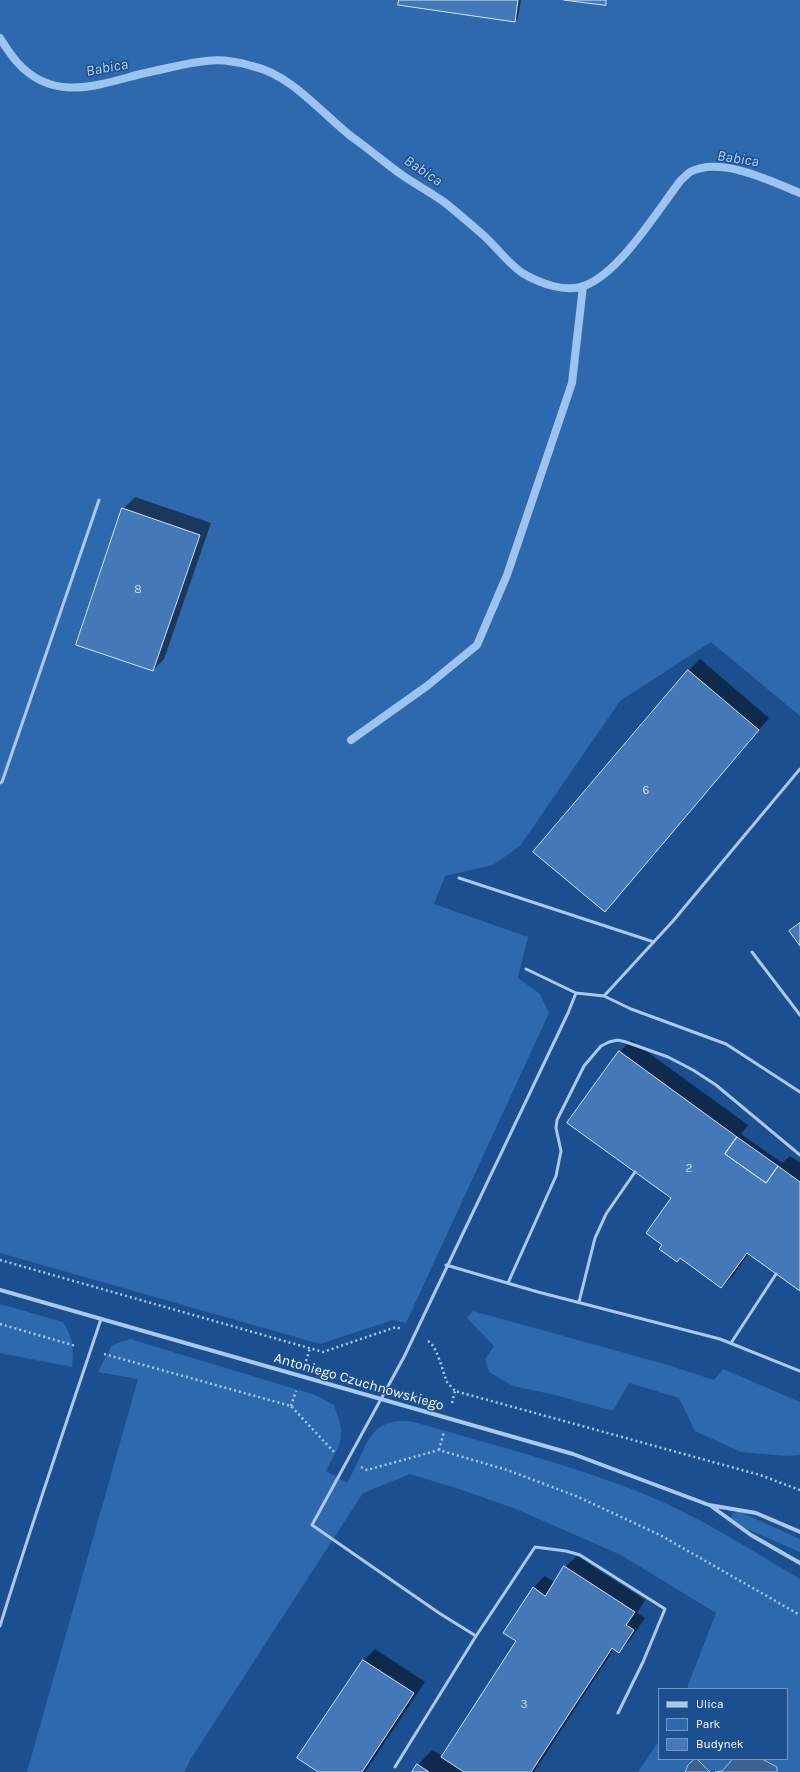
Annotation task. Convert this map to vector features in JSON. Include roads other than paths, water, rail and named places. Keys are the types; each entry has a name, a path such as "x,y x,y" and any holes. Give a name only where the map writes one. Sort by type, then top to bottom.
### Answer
{"street":[{"name":"Antoniego Czuchnowskiego","path":"0,1290 573,1454 709,1505 756,1513 800,1532"},
{"name":"Antoniego Czuchnowskiego","path":"709,1505 751,1535 800,1563"}],"lane":[{"path":"0,783 99,500"},
{"path":"604,996 654,942 800,769"},
{"path":"459,878 654,942"},
{"path":"752,952 800,1016"},
{"path":"526,969 576,993 604,996 631,1009 726,1044 800,1092"},
{"path":"476,1636 312,1525 346,1460 381,1400 568,1013 576,993"},
{"path":"508,1283 556,1176 561,1151 556,1128 560,1112 584,1066 601,1046 609,1042 618,1040 626,1042 668,1057 693,1070 716,1085 800,1154"},
{"path":"579,1302 595,1238 606,1214 635,1172"},
{"path":"446,1265 579,1302 720,1338 798,1371 800,1366"},
{"path":"731,1343 776,1274"},
{"path":"0,1626 38,1502 69,1418 101,1320"},
{"path":"395,1767 476,1636 535,1547 566,1550 580,1555 665,1609 643,1662 618,1713"}],"waterway":[{"name":"Babica","path":"0,38 17,62 31,75 46,83 62,87 78,87 111,82 176,66 212,60 235,62 267,71 293,86 352,137 402,175 439,198 487,239 518,270 537,281 561,288 577,288 584,286 598,279 611,268 637,240 681,180 690,172 702,168 731,168 761,177 800,193"},
{"path":"351,740 427,686 477,645 507,575 572,383 583,286"}]}
